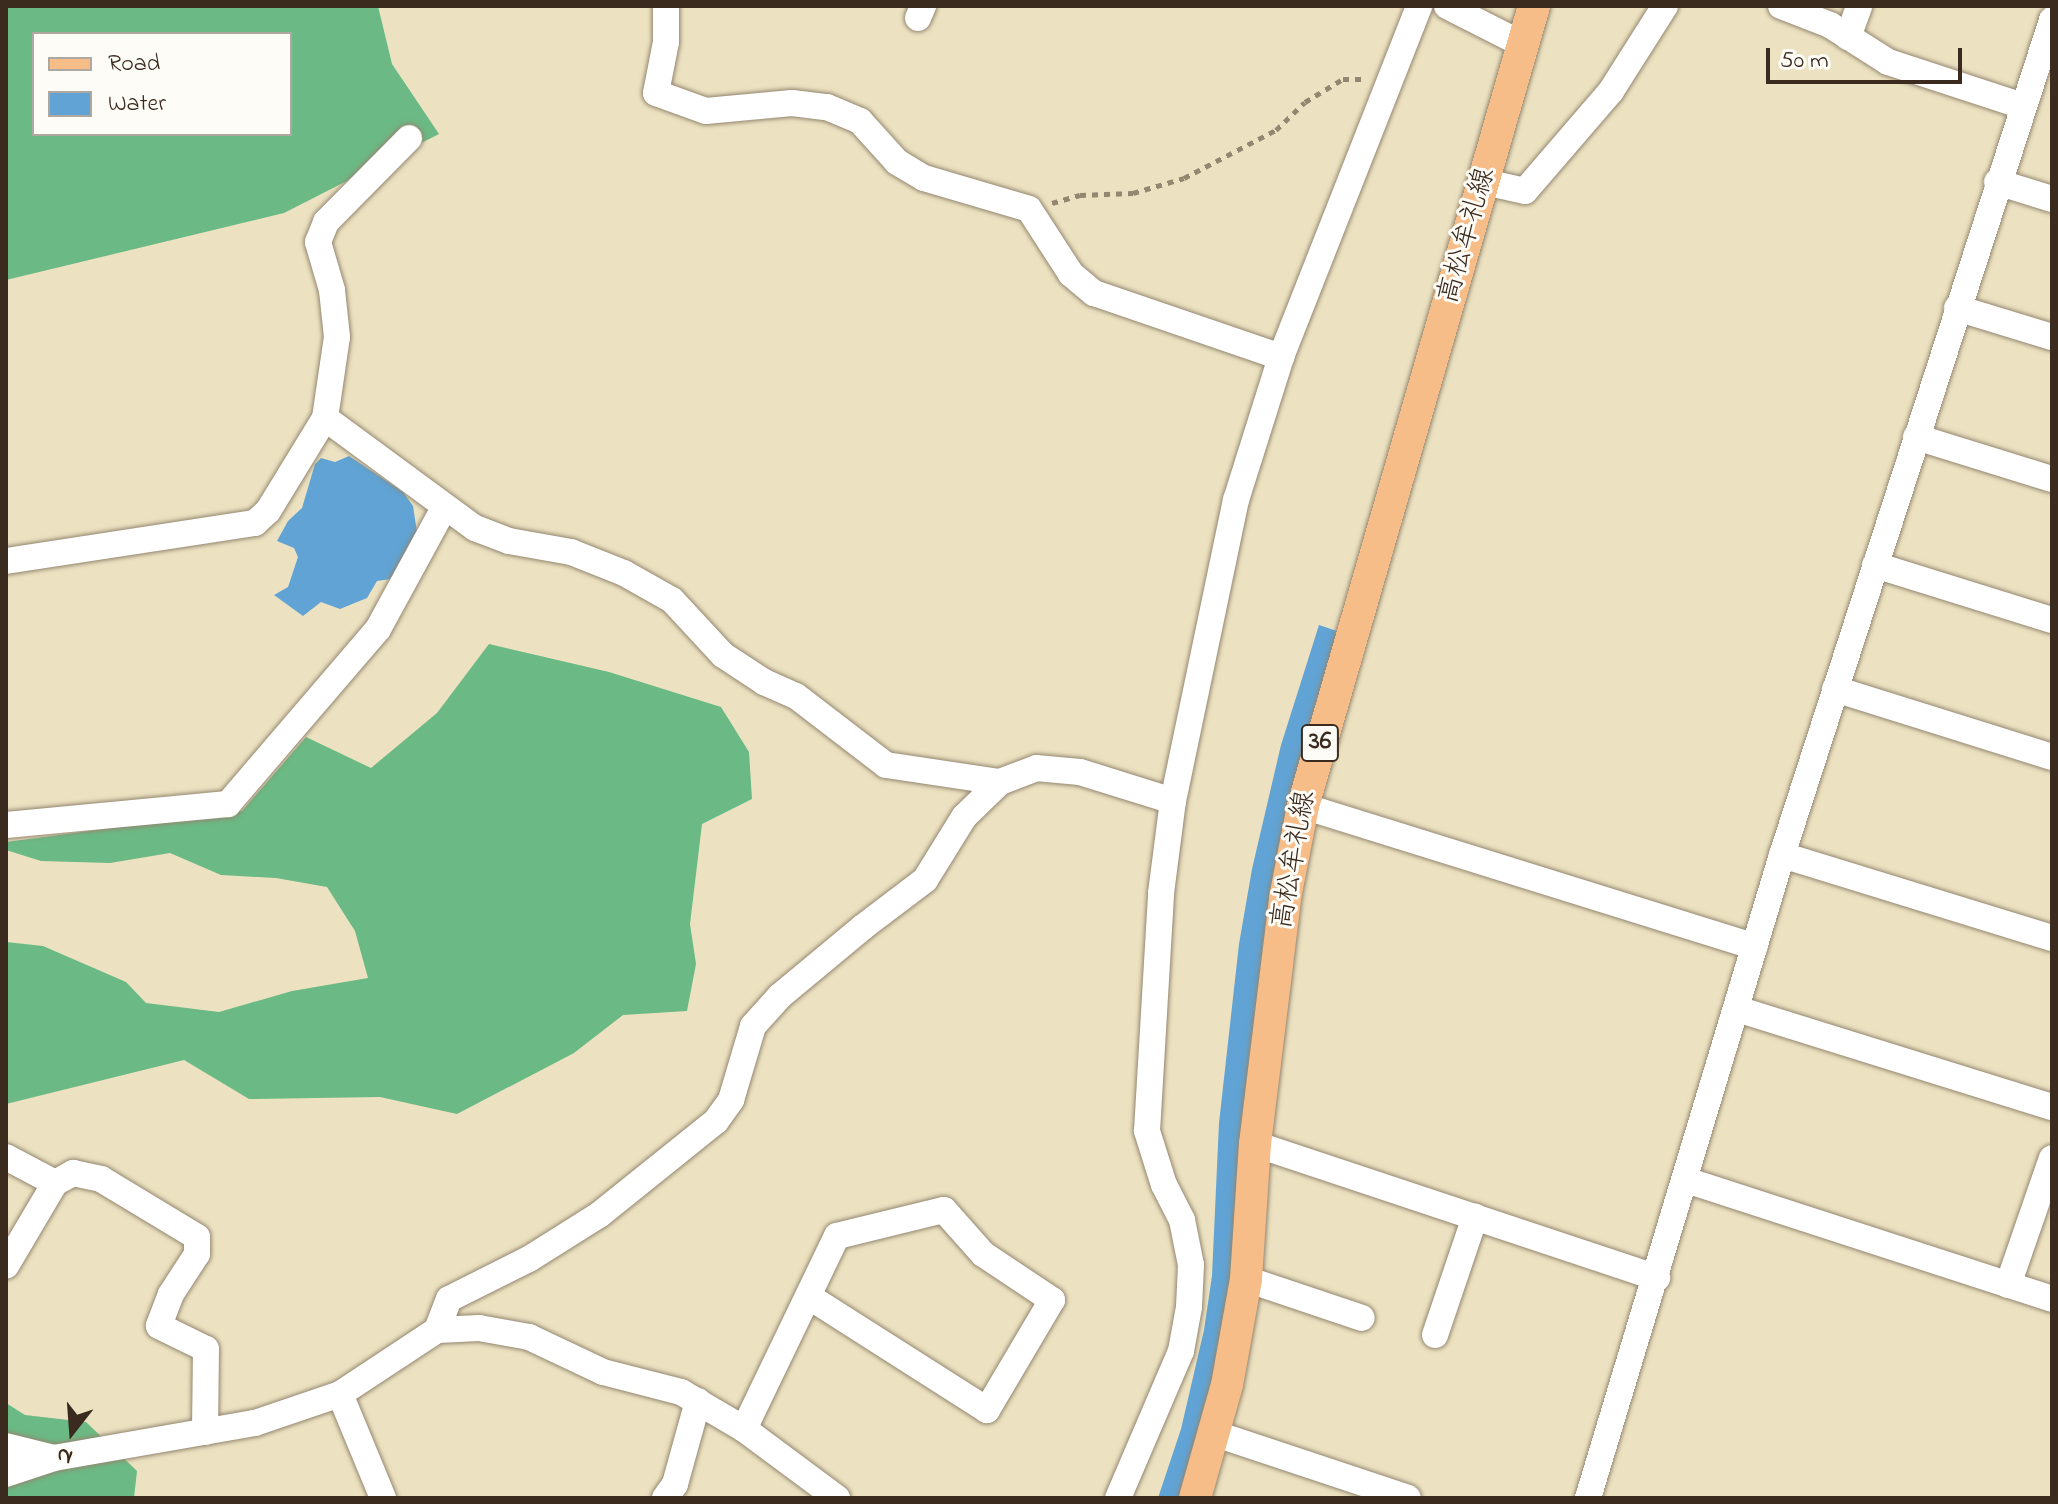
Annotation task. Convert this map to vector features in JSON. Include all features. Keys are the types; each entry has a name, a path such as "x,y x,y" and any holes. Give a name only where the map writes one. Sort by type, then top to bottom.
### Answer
{"main road":[{"name":"高松牟礼線","path":"1195,1498 1216,1434 1246,1279 1255,1144 1285,898 1303,806 1534,6"}],"street":[{"path":"666,6 666,42 656,93 706,111 792,103 827,107 860,121 897,162 924,178 1029,209 1071,274 1094,293 1281,357"},
{"path":"1118,1498 1181,1351 1189,1307 1191,1265 1182,1220 1164,1185 1147,1131 1161,893 1173,801 1236,500 1281,357 1419,6"},
{"path":"1447,6 1522,44"},
{"path":"1485,182 1525,191 1611,91 1665,6"},
{"path":"1781,6 1830,25 1888,62 2023,106"},
{"path":"1848,37 1859,6"},
{"path":"1588,1498 1657,1278 1782,855 1997,182 2023,106 2047,54 2052,20"},
{"path":"6,561 255,523 268,511 325,418 337,337 332,290 318,242 326,222 409,138"},
{"path":"1997,182 2052,199"},
{"path":"1957,308 2052,337"},
{"path":"325,418 475,528 509,541 571,552 611,567 672,600 723,655 764,682 796,696 886,765 1000,782"},
{"path":"1916,437 2052,479"},
{"path":"6,825 228,804 378,629 444,508"},
{"path":"1875,565 2052,620"},
{"path":"1835,689 2052,757"},
{"path":"437,1330 449,1299 529,1259 599,1215 716,1121 731,1100 753,1026 804,976 925,880 964,817 1000,782 1036,768 1080,772 1173,801"},
{"path":"1303,806 1755,947"},
{"path":"1782,855 2052,938"},
{"path":"1737,1009 2052,1107"},
{"path":"1255,1144 1657,1278"},
{"path":"6,1157 55,1183"},
{"path":"2008,1285 2052,1158"},
{"path":"6,1266 55,1183 73,1173 101,1179 197,1237 197,1254 171,1294 159,1326 206,1349 205,1432"},
{"path":"1686,1180 2052,1299"},
{"path":"744,1429 808,1296 837,1236 944,1210 983,1254 1052,1300 987,1410 808,1296"},
{"path":"1435,1335 1475,1217"},
{"path":"1246,1279 1362,1318"},
{"path":"6,1474 54,1458 255,1423 340,1394 437,1330 479,1328 529,1337 603,1372 681,1392 744,1429 837,1498"},
{"path":"340,1394 383,1498"},
{"path":"665,1498 675,1484 698,1401"},
{"path":"1216,1434 1408,1498"},
{"path":"6,1446 54,1458"}],"path":[{"path":"1029,209 1080,195 1133,193 1184,178 1276,130 1305,102 1343,79 1390,77"}],"green space":[{"path":"6,6 378,6 392,64 439,134 284,213 6,280"},
{"path":"489,644 609,672 721,707 749,752 752,799 702,824 690,924 696,964 687,1011 623,1015 574,1053 457,1114 380,1097 249,1099 184,1060 6,1104 6,942 43,946 126,982 146,1003 219,1012 292,991 368,978 355,931 327,887 276,878 221,875 170,853 110,863 41,861 6,850 6,842 242,811 306,737 371,768 437,713"},
{"path":"6,1403 25,1415 86,1422 137,1471 134,1498 6,1498"}],"water":[{"path":"349,456 403,492 413,506 417,532 391,579 377,581 367,598 340,609 321,602 303,616 274,595 288,587 298,557 294,548 277,541 288,521 302,508 315,464 321,458 335,462"},
{"path":"1319,625 1337,631 1301,762 1224,1336 1182,1498 1158,1498 1181,1429 1204,1330 1212,1276 1219,1123 1239,944 1252,869 1281,745"}]}
